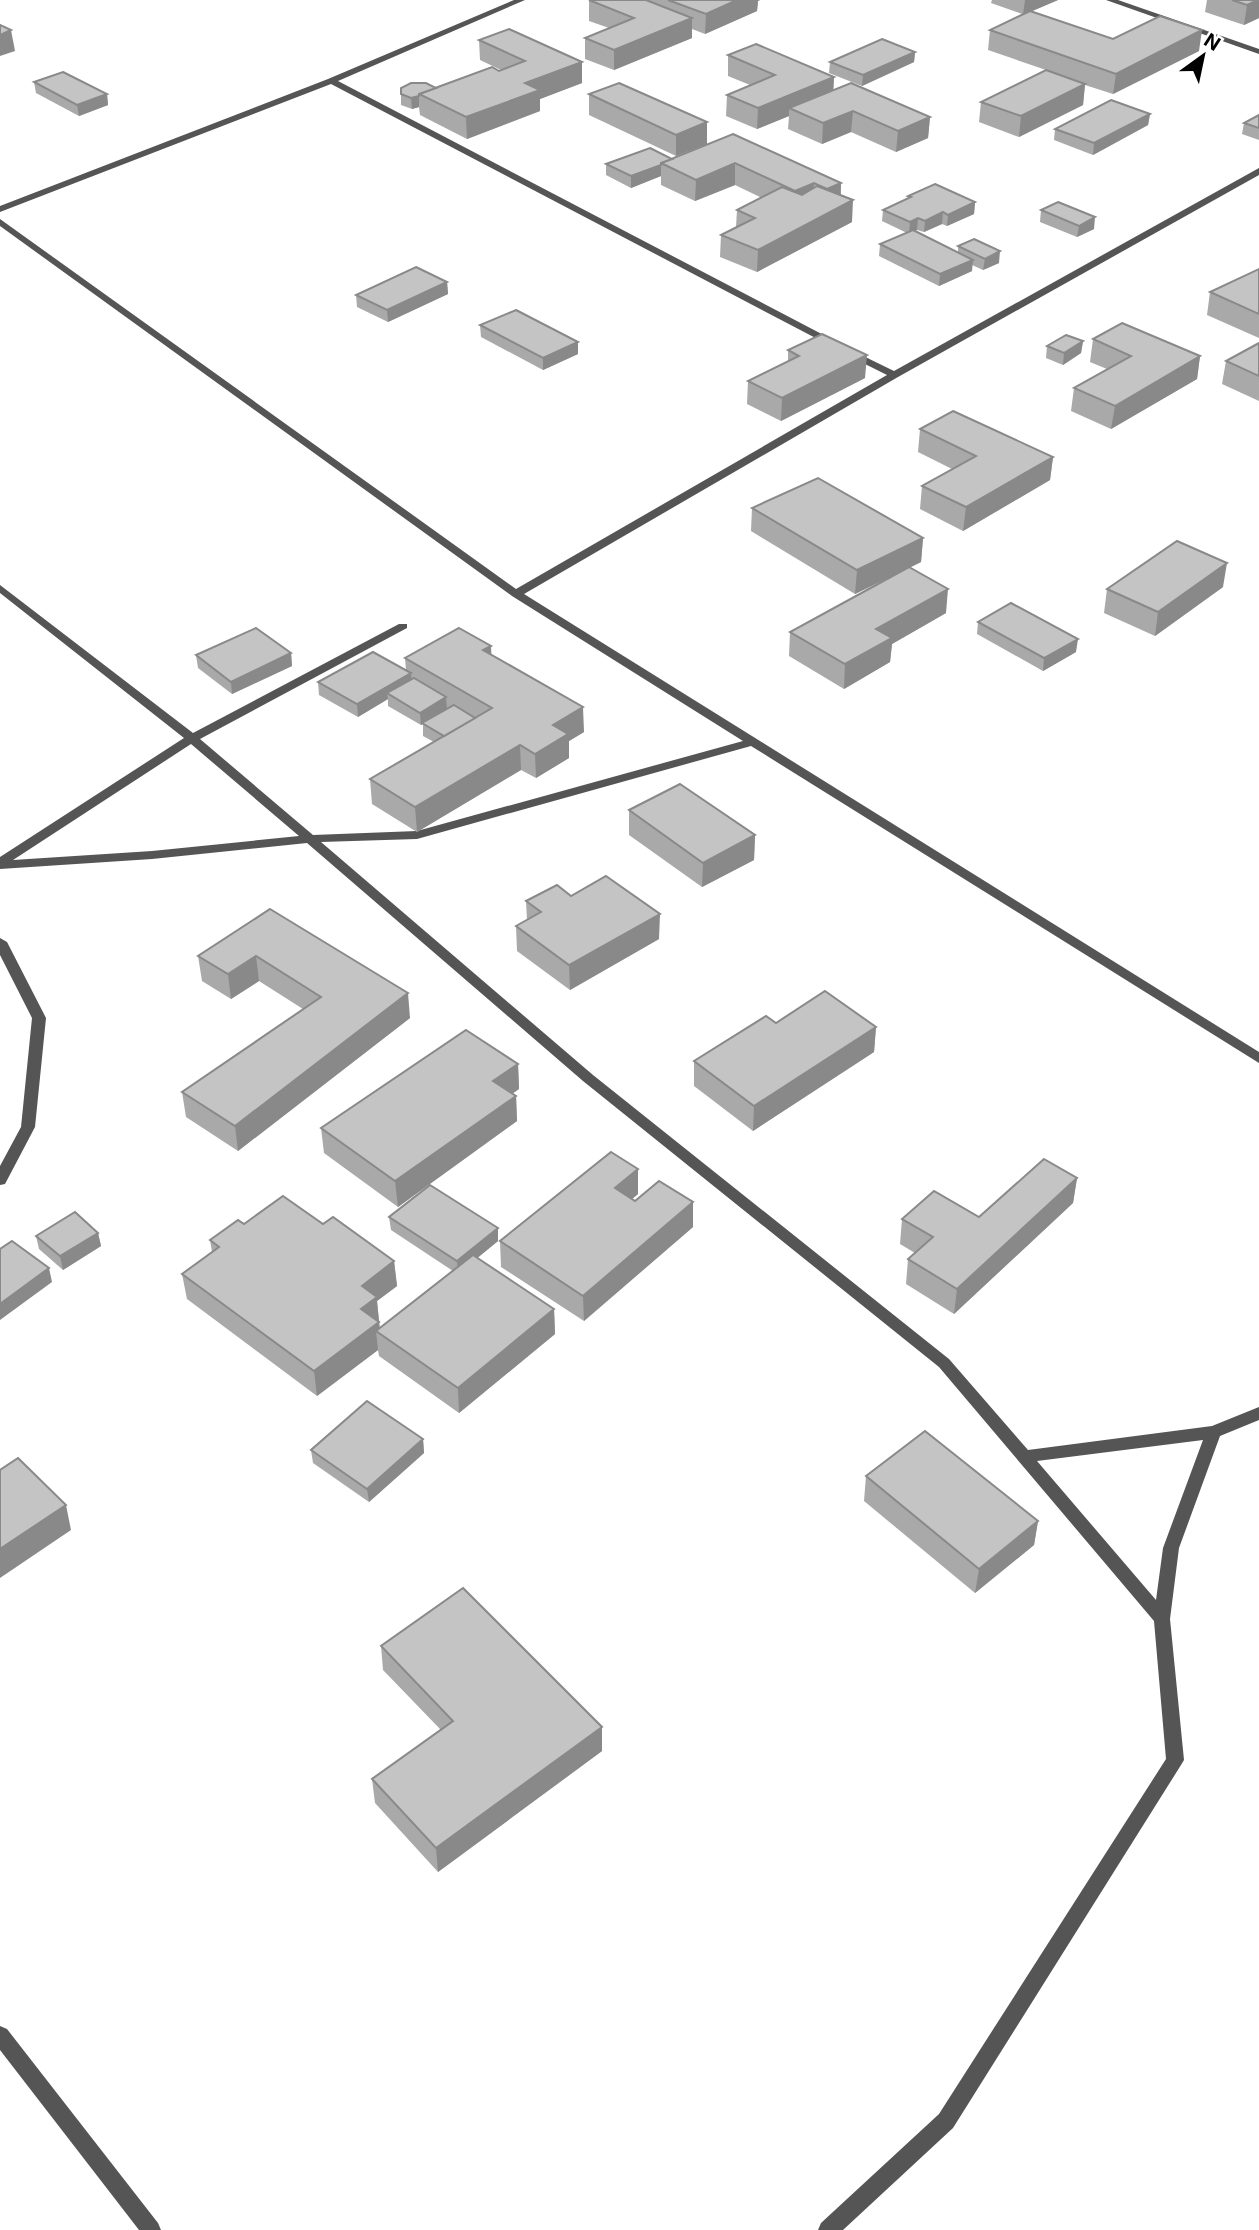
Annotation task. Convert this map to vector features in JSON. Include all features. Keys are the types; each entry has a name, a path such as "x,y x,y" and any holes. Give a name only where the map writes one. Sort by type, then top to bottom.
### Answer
{"street":[{"path":"0,209 331,81 521,0"},
{"path":"1110,0 1259,52"},
{"path":"331,81 894,376"},
{"path":"516,594 894,376 1259,172"},
{"path":"0,222 516,594 1259,1058"},
{"path":"0,588 192,738 587,1078 944,1363 1162,1619"},
{"path":"0,864 192,738 403,626"},
{"path":"0,864 152,855 309,839 417,835 752,742"},
{"path":"0,942 38,1018 28,1127 0,1180"},
{"path":"1024,1457 1214,1432 1259,1413"},
{"path":"828,2230 946,2121 1175,1760 1162,1619 1171,1548 1214,1432"},
{"path":"0,2035 151,2230"}],"building":[{"path":"589,0 646,0 692,18 614,50 585,38 634,18"},
{"path":"668,0 737,0 706,14"},
{"path":"1232,0 1258,0 1247,5"},
{"path":"1030,11 1113,39 1160,16 1202,30 1116,74 990,30"},
{"path":"0,25 11,30 0,35"},
{"path":"509,29 582,62 525,83 540,90 466,117 419,94 492,67 499,71 525,61 479,40"},
{"path":"882,39 915,52 863,75 830,62"},
{"path":"756,44 834,77 758,108 727,95 775,75 728,55"},
{"path":"1046,70 1085,84 1021,116 981,102"},
{"path":"63,72 107,94 77,105 34,82"},
{"path":"411,83 426,83 436,88 411,98 401,94 401,88"},
{"path":"619,83 707,122 676,135 589,94"},
{"path":"851,83 930,117 898,131 853,111 823,123 789,108"},
{"path":"1111,100 1150,114 1094,143 1055,129"},
{"path":"1259,115 1259,128 1244,123"},
{"path":"733,134 841,183 827,189 814,183 795,191 735,163 696,180 661,163"},
{"path":"650,148 672,159 631,176 606,164"},
{"path":"935,184 975,202 948,215 943,212 925,221 918,218 910,222 883,210 911,197 908,196"},
{"path":"817,186 853,200 758,250 721,235 755,218 737,210 782,187 802,195"},
{"path":"1058,202 1095,217 1079,226 1041,210"},
{"path":"913,230 973,260 940,274 880,244"},
{"path":"974,239 1000,251 985,259 958,246"},
{"path":"416,267 447,282 387,310 356,295"},
{"path":"1259,269 1259,314 1210,292"},
{"path":"516,310 578,342 543,358 480,325"},
{"path":"1122,323 1200,356 1115,406 1074,388 1131,356 1093,339"},
{"path":"822,334 867,355 782,398 748,381 799,356 788,350"},
{"path":"1066,335 1083,341 1064,353 1047,346"},
{"path":"1259,343 1259,376 1226,361"},
{"path":"953,411 1053,457 966,507 922,486 976,456 920,429"},
{"path":"818,478 923,538 857,570 752,508"},
{"path":"1177,541 1227,563 1158,612 1107,589"},
{"path":"909,567 948,589 876,629 892,638 845,664 790,632"},
{"path":"1011,603 1078,639 1044,658 978,622"},
{"path":"256,628 291,653 231,682 196,655"},
{"path":"459,628 491,646 483,650 583,707 553,725 568,734 535,754 520,745 415,807 370,779 492,708 405,658"},
{"path":"373,652 411,673 357,704 318,682"},
{"path":"414,678 446,697 420,713 387,693"},
{"path":"454,705 475,718 444,736 422,723"},
{"path":"680,784 755,835 703,863 629,810"},
{"path":"606,876 660,914 569,965 516,926 541,912 526,901 557,885 571,896"},
{"path":"270,909 408,993 235,1126 182,1092 321,997 256,956 228,974 198,956"},
{"path":"825,991 876,1027 754,1106 694,1061 766,1016 776,1023"},
{"path":"466,1030 518,1064 493,1081 516,1096 395,1181 321,1128"},
{"path":"611,1152 638,1169 615,1188 635,1201 659,1181 693,1202 583,1296 500,1241"},
{"path":"1044,1159 1077,1178 957,1289 908,1259 933,1237 902,1219 934,1191 979,1217"},
{"path":"430,1185 498,1228 457,1261 389,1217"},
{"path":"283,1196 323,1224 333,1217 394,1261 362,1286 377,1297 361,1309 379,1322 314,1371 182,1274 219,1247 210,1240 238,1220 244,1224"},
{"path":"75,1212 98,1233 60,1256 36,1236"},
{"path":"12,1241 49,1268 0,1304 0,1249"},
{"path":"473,1255 554,1309 458,1388 376,1331"},
{"path":"367,1401 423,1439 367,1489 311,1450"},
{"path":"925,1431 1038,1521 979,1569 866,1476"},
{"path":"18,1458 66,1505 0,1549 0,1470"},
{"path":"463,1588 602,1727 436,1848 372,1779 453,1721 381,1646"}]}
